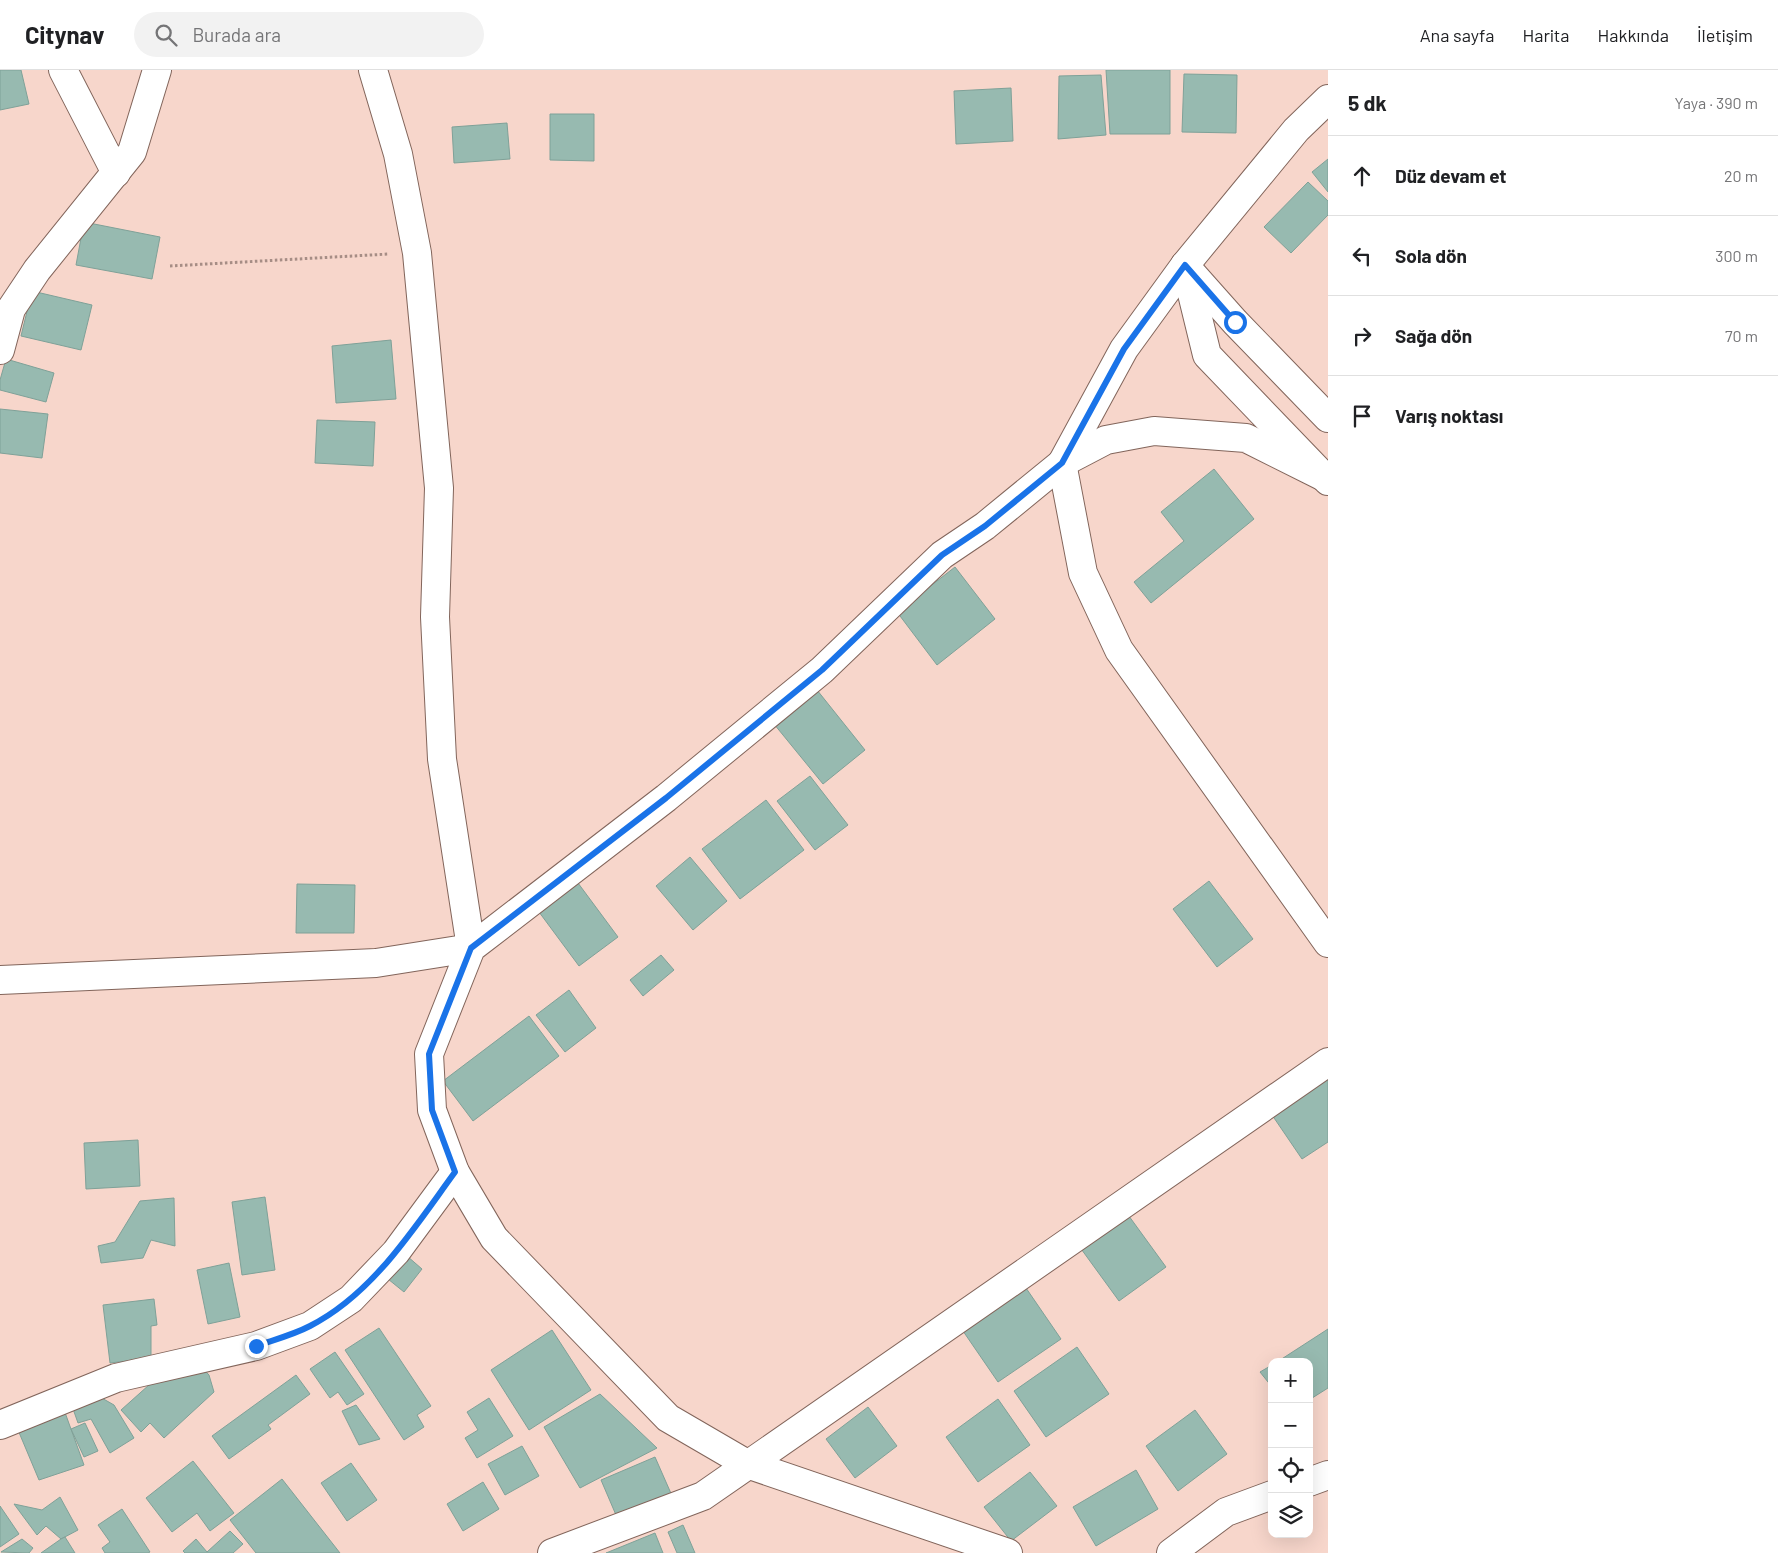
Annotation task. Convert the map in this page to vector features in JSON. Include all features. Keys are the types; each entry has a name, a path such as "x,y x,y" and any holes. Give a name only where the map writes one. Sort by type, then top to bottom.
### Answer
{"street":[{"path":"63,70 116,173"},
{"path":"0,350 5,307 132,152 157,70"},
{"path":"373,70 398,154 417,253 439,488 435,617 442,759 471,948 429,1054 432,1110 455,1172 494,1238 668,1418 747,1464 1008,1553"},
{"path":"1328,99 1296,130 1185,265 1124,349 1062,463 1083,573 1119,650 1328,943"},
{"path":"1185,265 1235,322 1328,418"},
{"path":"1185,265 1207,354 1325,478"},
{"path":"0,980 376,963 471,948 666,798 822,670 942,555 985,526 1062,463 1106,440 1154,431 1246,438 1325,478"},
{"path":"552,1553 703,1496 1328,1062"},
{"path":"0,1426 116,1378 256,1346 310,1326 351,1299 390,1259 455,1172"},
{"path":"1313,1481 1328,1475"},
{"path":"1171,1553 1226,1512 1268,1496"}],"path":[{"path":"170,266 417,253"}],"building":[{"path":"0,70 21,70 29,104 0,110"},
{"path":"1106,70 1170,70 1170,134 1110,134"},
{"path":"1184,74 1237,75 1236,133 1182,132"},
{"path":"1101,75 1106,135 1058,139 1059,76"},
{"path":"1011,88 1013,141 956,144 954,91"},
{"path":"550,114 594,114 594,161 550,160"},
{"path":"507,123 510,159 454,163 452,127"},
{"path":"1328,159 1328,192 1312,172"},
{"path":"1308,182 1328,201 1328,215 1291,253 1264,227"},
{"path":"84,222 160,237 152,279 76,265"},
{"path":"32,291 92,305 81,350 21,336"},
{"path":"391,340 396,399 336,403 332,346"},
{"path":"6,359 54,373 46,402 0,390 0,380"},
{"path":"0,409 48,414 42,458 0,453"},
{"path":"317,420 375,422 373,466 315,463"},
{"path":"1214,469 1254,519 1151,603 1134,582 1184,541 1161,512"},
{"path":"955,567 995,619 937,665 897,612"},
{"path":"817,690 865,750 823,784 774,724"},
{"path":"810,776 848,825 815,850 777,801"},
{"path":"766,800 804,850 740,899 702,849"},
{"path":"690,857 727,901 693,930 656,886"},
{"path":"1209,881 1253,939 1217,967 1173,909"},
{"path":"578,883 618,937 579,966 539,912"},
{"path":"297,884 355,885 354,933 296,933"},
{"path":"661,955 674,970 643,996 630,980"},
{"path":"569,990 596,1028 565,1052 536,1015"},
{"path":"529,1016 559,1056 473,1121 443,1081"},
{"path":"1328,1072 1328,1142 1302,1159 1270,1112"},
{"path":"138,1140 140,1186 86,1189 84,1143"},
{"path":"265,1197 275,1270 242,1275 232,1202"},
{"path":"174,1198 175,1246 151,1240 143,1258 101,1263 98,1246 115,1242 140,1201"},
{"path":"1126,1212 1166,1267 1119,1301 1079,1246"},
{"path":"407,1256 422,1269 404,1292 388,1279"},
{"path":"229,1263 240,1317 208,1324 197,1270"},
{"path":"1026,1288 1061,1339 998,1382 963,1331"},
{"path":"154,1299 157,1325 151,1326 151,1358 110,1363 103,1305"},
{"path":"379,1328 431,1406 417,1415 424,1427 404,1440 345,1350"},
{"path":"1328,1329 1328,1388 1313,1397 1313,1358 1283,1358"},
{"path":"552,1330 591,1390 529,1430 491,1370"},
{"path":"1077,1347 1109,1394 1046,1437 1014,1391"},
{"path":"335,1352 364,1394 347,1405 338,1392 330,1398 310,1369"},
{"path":"197,1362 209,1375 214,1392 164,1438 150,1423 141,1432 121,1410 159,1376"},
{"path":"1268,1367 1268,1382 1260,1372"},
{"path":"296,1375 310,1394 268,1425 271,1429 229,1459 212,1436"},
{"path":"600,1394 657,1448 580,1488 544,1427"},
{"path":"100,1397 114,1405 134,1438 110,1453 91,1419 78,1423 72,1406"},
{"path":"489,1398 513,1436 477,1458 465,1438 478,1430 467,1412"},
{"path":"998,1399 1030,1445 978,1482 946,1437"},
{"path":"356,1405 380,1439 359,1445 342,1411"},
{"path":"63,1407 84,1465 39,1480 18,1430"},
{"path":"868,1407 897,1446 855,1478 826,1439"},
{"path":"1195,1410 1227,1454 1178,1491 1146,1446"},
{"path":"85,1423 98,1451 84,1457 71,1429"},
{"path":"522,1446 539,1476 505,1495 488,1464"},
{"path":"655,1457 673,1498 619,1522 601,1480"},
{"path":"193,1461 234,1513 210,1531 197,1513 172,1532 146,1498"},
{"path":"351,1463 377,1500 347,1521 321,1483"},
{"path":"1136,1470 1158,1509 1096,1546 1073,1507"},
{"path":"1030,1472 1057,1506 1011,1541 984,1507"},
{"path":"282,1479 340,1553 256,1553 230,1520"},
{"path":"483,1482 499,1509 463,1531 447,1504"},
{"path":"60,1497 78,1530 61,1539 46,1526 37,1535 14,1504 42,1510"},
{"path":"0,1506 19,1534 0,1547"},
{"path":"122,1509 150,1552 105,1553 102,1548 110,1542 98,1525"},
{"path":"683,1525 695,1553 677,1553 668,1532"},
{"path":"230,1531 243,1544 233,1553 185,1553 183,1551 196,1539 207,1552"},
{"path":"655,1533 663,1553 606,1553"},
{"path":"65,1537 75,1553 41,1553 61,1539"},
{"path":"22,1539 33,1548 29,1553 1,1552"}],"route":[{"path":"256,1346 310,1326 351,1299 396,1252 455,1172 432,1110 429,1054 471,948 666,798 822,670 942,555 985,526 1062,463 1124,349 1185,265 1235,322"}]}
